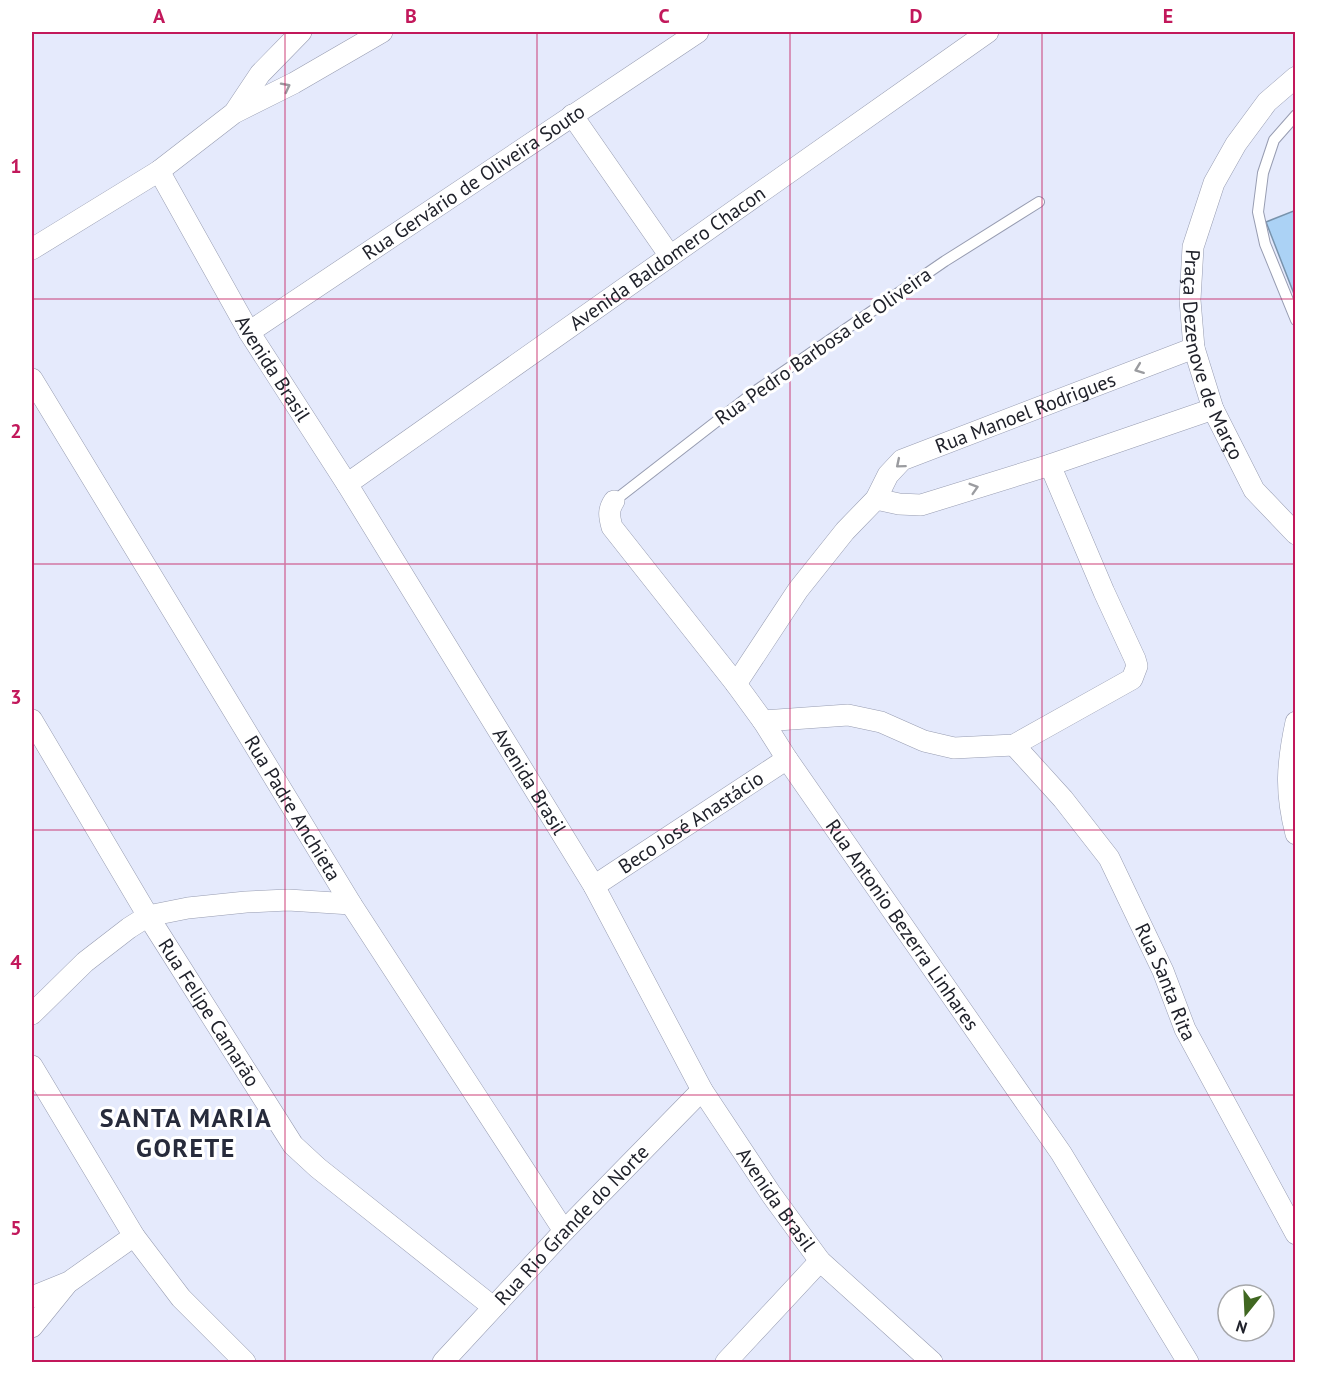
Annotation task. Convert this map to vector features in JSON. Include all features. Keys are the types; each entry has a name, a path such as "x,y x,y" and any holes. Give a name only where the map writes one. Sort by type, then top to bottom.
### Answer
{"street":[{"path":"234,113 260,74 301,32"},
{"name":"Rua Gervário de Oliveira Souto","path":"249,332 698,32"},
{"name":"Avenida Baldomero Chacon","path":"346,484 988,32"},
{"path":"32,249 159,171 234,113 294,83 374,33"},
{"name":"Praça Dezenove de Março","path":"1296,77 1267,102 1236,144 1214,183 1193,247 1190,300 1194,348 1213,409 1254,490 1296,534"},
{"path":"572,115 670,256"},
{"name":"Avenida Brasil","path":"159,171 249,332 346,484 594,886 702,1090 771,1194 820,1261 932,1362"},
{"name":"Rua Manoel Rodrigues","path":"736,684 798,590 845,531 876,499 888,476 902,460 1194,348"},
{"name":"Rua Padre Anchieta","path":"32,379 351,904 564,1231"},
{"path":"876,499 899,504 921,505 1050,465 1213,409"},
{"path":"763,721 848,715 881,722 924,741 954,748 1014,745 1132,680 1137,666 1050,465"},
{"name":"Rua Antonio Bezerra Linhares","path":"614,501 610,507 609,517 612,526 763,721 787,759 1061,1153 1188,1362"},
{"name":"Rua Felipe Camarão","path":"32,720 148,916 293,1145 493,1307"},
{"path":"1296,722 1288,762 1290,811 1296,834"},
{"name":"Rua Santa Rita","path":"1014,745 1063,799 1109,858 1164,971 1185,1029 1296,1234"},
{"name":"Beco José Anastácio","path":"594,886 787,759"},
{"path":"32,1014 85,963 148,916 188,908 246,902 288,900 351,904"},
{"path":"32,1066 134,1236 181,1298 245,1362"},
{"name":"Rua Rio Grande do Norte","path":"443,1362 564,1231 702,1090"},
{"path":"32,1297 69,1282 134,1236"},
{"path":"726,1362 820,1261"},
{"path":"32,1327 69,1282"}],"lane":[{"path":"1296,115 1274,140 1263,173 1258,212 1265,244 1296,320"},
{"name":"Rua Pedro Barbosa de Oliveira","path":"614,501 756,390 945,261 1039,202"}],"building":[{"path":"1296,210 1296,299 1266,222"}],"district":[{"name":"SANTA MARIA GORETE","path":"186,1132"}]}
